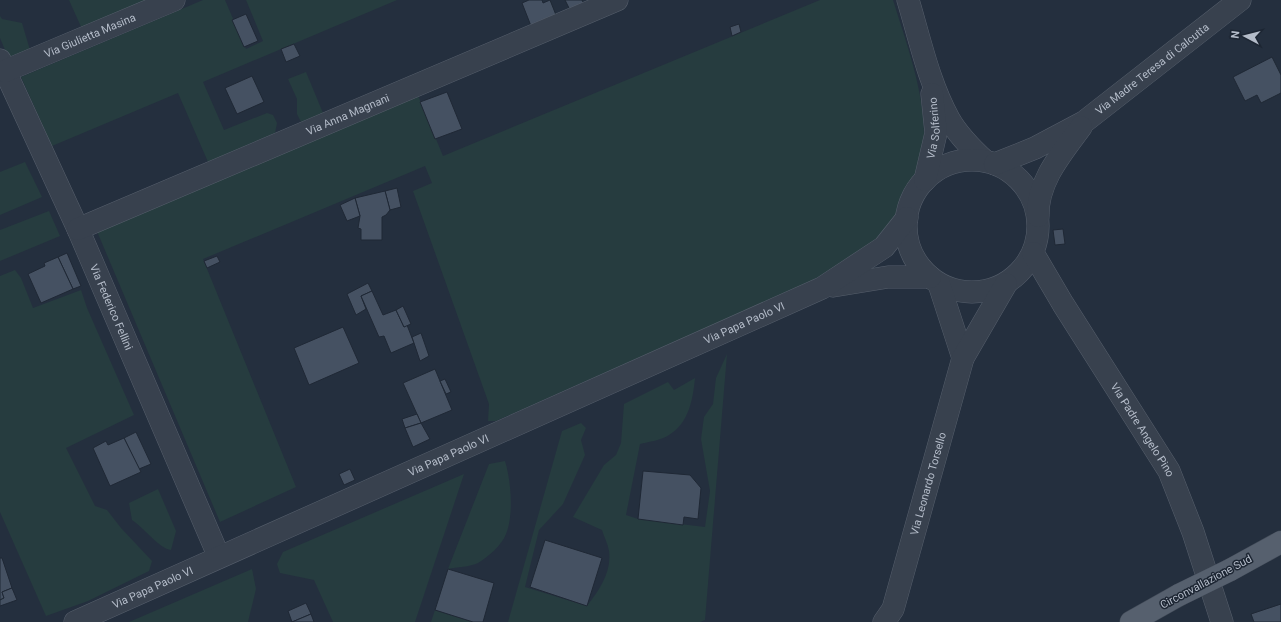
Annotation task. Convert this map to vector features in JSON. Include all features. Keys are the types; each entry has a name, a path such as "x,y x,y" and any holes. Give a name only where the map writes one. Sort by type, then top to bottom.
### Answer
{"main road":[{"name":"Circonvallazione Sud","path":"1131,622 1179,595 1230,570 1281,542"}],"street":[{"name":"Via Giulietta Masina","path":"2,66 174,0"},
{"name":"Via Anna Magnani","path":"78,229 617,0"},
{"name":"Via Solferino","path":"908,0 930,75 950,119 971,148 990,163"},
{"name":"Via Madre Teresa di Calcutta","path":"990,163 1035,148 1084,122 1240,0"},
{"name":"Via Federico Fellini","path":"2,66 78,229 219,556"},
{"name":"Via Solferino","path":"925,180 936,133 930,75"},
{"name":"Via Madre Teresa di Calcutta","path":"1038,217 1038,202 1047,176 1084,122"},
{"path":"969,160 990,163 1011,172 1024,185 1033,200 1038,217 1038,235 1033,253 1022,270 1006,284 990,291 972,293 955,290 934,280 918,265 911,250 907,234 907,218 910,204 925,180 938,170 953,163 969,160"},
{"name":"Via Papa Paolo VI","path":"75,622 219,556 822,288 884,247 907,218"},
{"name":"Via Padre Angelo Pino","path":"1033,253 1063,304 1169,471 1193,532 1222,622"},
{"name":"Via Papa Paolo VI","path":"822,288 888,277 934,280"},
{"path":"934,280 963,358"},
{"name":"Via Leonardo Torsello","path":"891,618 963,358 1006,284"}],"green space":[{"path":"69,0 150,0 82,29"},
{"path":"203,0 225,0 246,49 263,41 246,0 397,0 203,82 224,130 267,113 273,115 277,123 275,133 208,162 178,93 52,146 21,77"},
{"path":"820,0 893,0 916,75 923,114 924,133 922,156 916,177 901,210 885,233 873,245 847,262 811,281 496,421 488,421 489,404 413,191 432,183 425,166 203,259 296,487 220,522 96,229 417,93 443,156"},
{"path":"0,16 2,19 22,23 30,50 8,57 0,38"},
{"path":"306,72 323,113 301,122 297,114 297,99 288,79"},
{"path":"25,162 42,197 0,215 0,172"},
{"path":"49,211 60,236 0,261 0,230"},
{"path":"15,270 21,278 33,308 81,290 87,308 134,415 66,448 95,506 107,510 121,528 152,561 149,571 88,601 46,616 0,512 0,276"},
{"path":"727,354 705,620 700,622 508,622 562,431 581,423 586,428 581,440 585,455 563,504 539,530 525,587 587,606 596,594 607,573 609,566 609,551 602,530 573,517 604,465 616,455 621,443 624,404 668,382 674,390 695,378 689,410 681,424 669,435 659,440 640,444 626,515 638,519 705,527 710,491 701,439 704,417 713,404 716,378"},
{"path":"505,461 509,478 511,508 504,538 494,550 478,563 448,569 489,464"},
{"path":"464,474 415,622 333,622 314,580 280,573 277,564 283,552"},
{"path":"158,489 176,531 171,550 162,546 132,520 129,503"},
{"path":"252,569 256,589 248,622 129,622"},
{"path":"435,610 473,622 431,622"}],"building":[{"path":"529,0 542,0 543,3 550,0 556,15 531,26 522,3"},
{"path":"565,0 582,0 584,4 570,10"},
{"path":"246,14 258,41 244,47 232,20"},
{"path":"739,24 741,32 732,36 730,27"},
{"path":"294,44 300,56 286,62 281,49"},
{"path":"1272,57 1281,75 1281,93 1261,103 1257,95 1245,101 1233,77"},
{"path":"252,76 264,102 237,114 225,88"},
{"path":"447,92 462,129 435,139 420,102"},
{"path":"397,188 401,207 390,210 385,191"},
{"path":"385,191 390,210 382,217 382,240 361,240 361,229 358,228 360,216 355,198"},
{"path":"355,198 360,216 347,221 340,205"},
{"path":"1063,229 1065,244 1055,245 1053,230"},
{"path":"67,253 81,286 73,289 58,257"},
{"path":"217,256 220,262 207,268 204,261"},
{"path":"58,257 73,289 41,303 28,274 45,266 44,263"},
{"path":"368,283 372,291 361,296 366,309 356,315 347,294"},
{"path":"372,291 383,315 396,310 404,327 407,325 414,343 391,353 384,336 379,337 361,296"},
{"path":"403,306 411,324 404,327 396,310"},
{"path":"343,327 359,363 309,385 294,348"},
{"path":"421,333 429,356 420,361 412,337"},
{"path":"435,369 452,410 421,423 403,383"},
{"path":"445,379 451,392 446,394 440,381"},
{"path":"417,414 421,423 405,428 402,419"},
{"path":"421,423 430,439 413,447 405,428"},
{"path":"136,432 151,464 139,469 124,438"},
{"path":"124,438 141,472 110,486 93,448 106,441 108,445"},
{"path":"350,469 355,480 344,485 339,474"},
{"path":"643,471 690,475 701,488 698,519 684,517 683,525 638,519"},
{"path":"545,540 602,558 587,606 530,587"},
{"path":"0,558 2,558 12,588 2,592 4,598 0,600"},
{"path":"448,569 494,583 483,622 473,622 435,610"},
{"path":"12,588 17,600 0,606 0,600 4,598 2,592"},
{"path":"306,603 311,614 292,622 288,611"},
{"path":"1281,604 1281,622 1254,622 1251,614"},
{"path":"311,614 314,622 292,622"}]}
